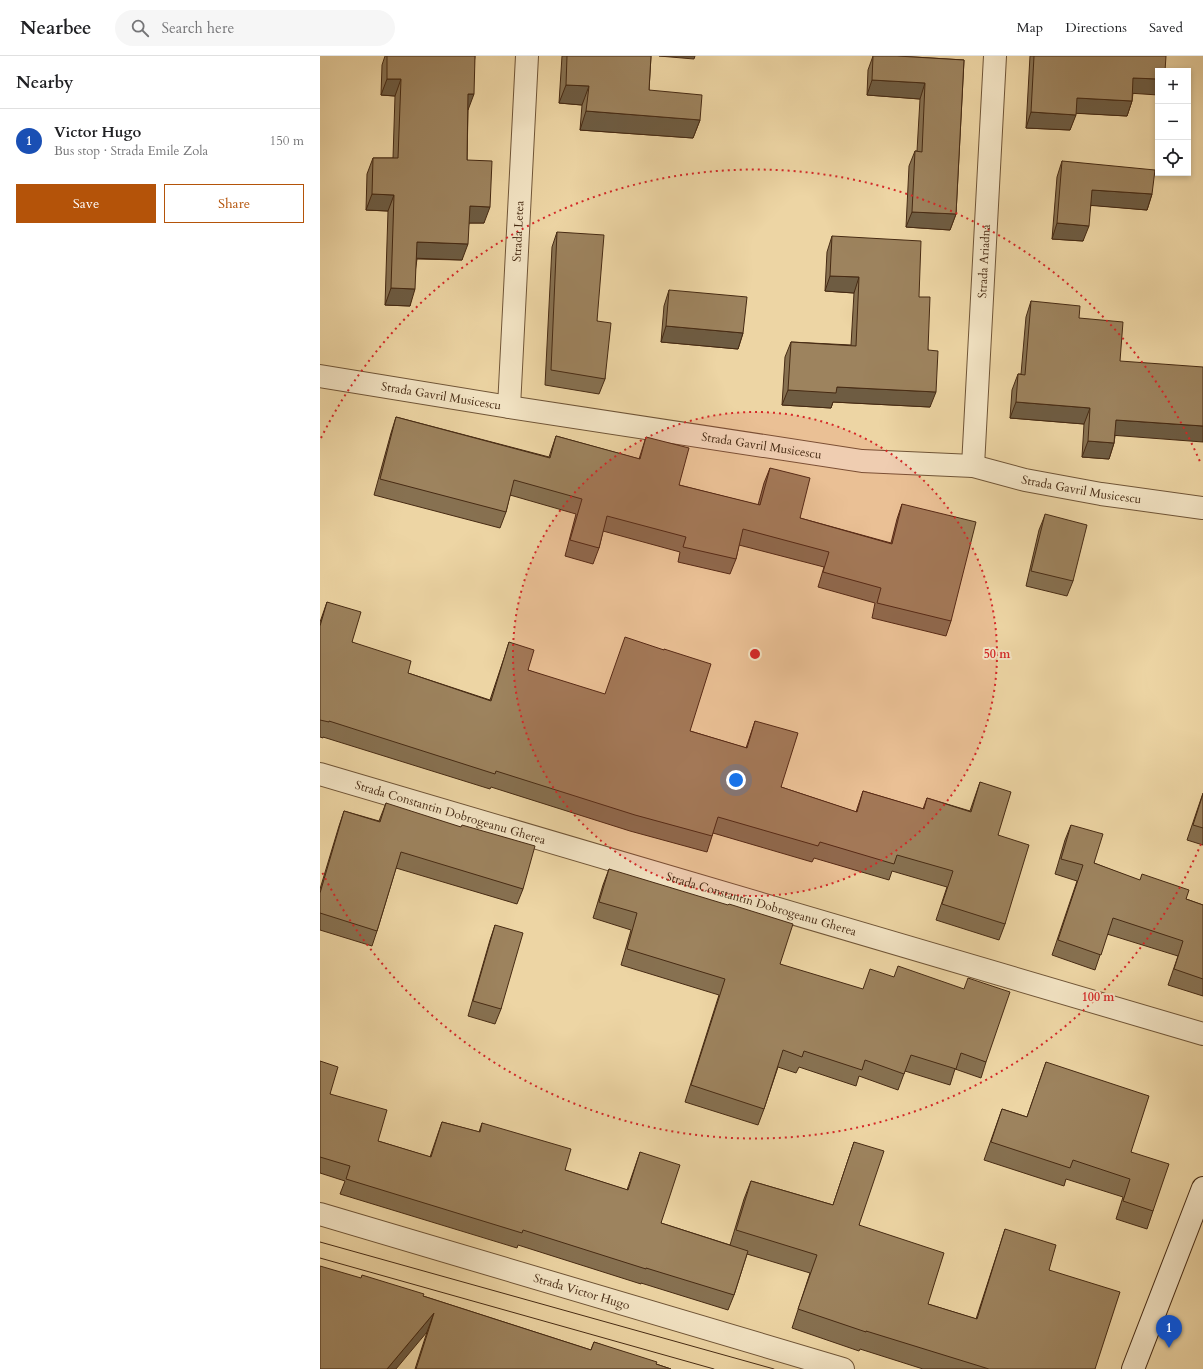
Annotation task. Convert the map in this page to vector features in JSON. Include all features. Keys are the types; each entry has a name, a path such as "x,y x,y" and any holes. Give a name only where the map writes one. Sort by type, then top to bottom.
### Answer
{"street":[{"name":"Strada Letea","path":"509,407 527,56"},
{"name":"Strada Ariadna","path":"973,466 995,56"},
{"name":"Strada Gavril Musicescu","path":"320,376 509,407 862,461 973,466 1025,480 1101,494 1203,508"},
{"name":"Strada Constantin Dobrogeanu Gherea","path":"320,774 1203,1034"},
{"path":"1133,1369 1203,1188"},
{"name":"Strada Victor Hugo","path":"320,1214 843,1369"}],"building":[{"path":"387,56 475,56 474,94 468,94 467,160 492,161 490,207 470,206 468,244 417,242 415,289 391,288 394,195 372,194 373,158 398,158 401,79 387,79"},
{"path":"567,56 651,56 649,90 702,95 700,120 586,111 589,86 566,85"},
{"path":"873,56 964,60 956,214 912,212 915,151 922,152 925,83 872,80"},
{"path":"1034,56 1166,56 1165,68 1155,68 1155,79 1133,78 1132,101 1077,98 1076,115 1031,112"},
{"path":"1062,161 1155,170 1152,194 1092,190 1089,226 1057,223"},
{"path":"557,232 604,235 597,321 611,323 605,379 551,370"},
{"path":"832,236 921,241 919,297 930,297 928,350 938,351 936,392 837,387 836,393 788,390 791,342 856,346 859,277 830,276"},
{"path":"669,290 747,297 743,333 666,326"},
{"path":"1031,301 1080,306 1079,318 1123,322 1120,361 1203,367 1203,426 1116,420 1114,443 1088,441 1090,408 1016,402 1018,374 1025,375"},
{"path":"396,417 550,458 556,436 640,459 646,437 689,448 679,485 760,505 770,468 810,478 800,518 892,544 902,504 976,522 951,621 877,603 881,588 823,572 829,552 743,529 736,559 683,547 686,537 607,516 599,548 570,540 582,499 514,480 506,512 380,479"},
{"path":"1045,514 1087,525 1073,581 1031,571"},
{"path":"327,602 361,612 352,642 411,661 408,673 491,701 509,642 534,650 528,670 605,694 625,637 711,664 690,731 747,748 755,721 798,733 781,787 857,812 863,791 924,809 927,798 971,812 980,782 1011,792 998,835 1029,845 1005,924 942,904 953,871 897,855 894,864 820,842 818,846 718,817 712,836 635,815 496,771 495,774 329,721 320,720 320,626"},
{"path":"1203,794 1203,828 1193,825"},
{"path":"386,803 461,827 462,825 535,846 523,889 401,852 377,931 320,913 320,893 344,811 380,822"},
{"path":"1071,825 1103,834 1094,863 1140,880 1142,874 1189,890 1186,899 1203,905 1203,979 1174,969 1183,941 1113,918 1101,955 1058,940 1083,865 1061,859"},
{"path":"609,869 793,924 780,964 863,989 870,969 894,977 898,966 964,989 968,978 1010,992 986,1062 961,1053 956,1069 911,1055 904,1074 865,1060 862,1070 804,1051 802,1057 783,1050 764,1109 691,1085 725,979 627,949 637,913 599,902"},
{"path":"495,925 523,933 501,1009 473,1001"},
{"path":"320,1061 338,1067 330,1094 387,1110 378,1141 431,1157 442,1122 480,1132 482,1123 571,1149 565,1170 628,1190 640,1152 680,1165 661,1223 748,1251 734,1295 523,1230 522,1233 346,1179 350,1166 320,1157"},
{"path":"1046,1062 1149,1096 1131,1152 1169,1164 1153,1211 1123,1201 1130,1179 1073,1160 1070,1168 991,1142 1002,1109 1027,1117"},
{"path":"854,1142 884,1151 859,1225 944,1253 928,1304 977,1319 1005,1229 1056,1245 1049,1270 1120,1292 1095,1369 989,1369 866,1332 798,1309 817,1255 736,1230 751,1181 833,1205"},
{"path":"320,1266 361,1278 362,1275 424,1294 423,1296 591,1350 594,1342 657,1362 656,1364 671,1369 416,1369 434,1313 387,1369 320,1369"}],"tram line":[{"path":"320,1242 774,1369"},
{"path":"320,1258 714,1369"}],"place":[{"name":"Victor Hugo","path":"1169,1348"}]}
